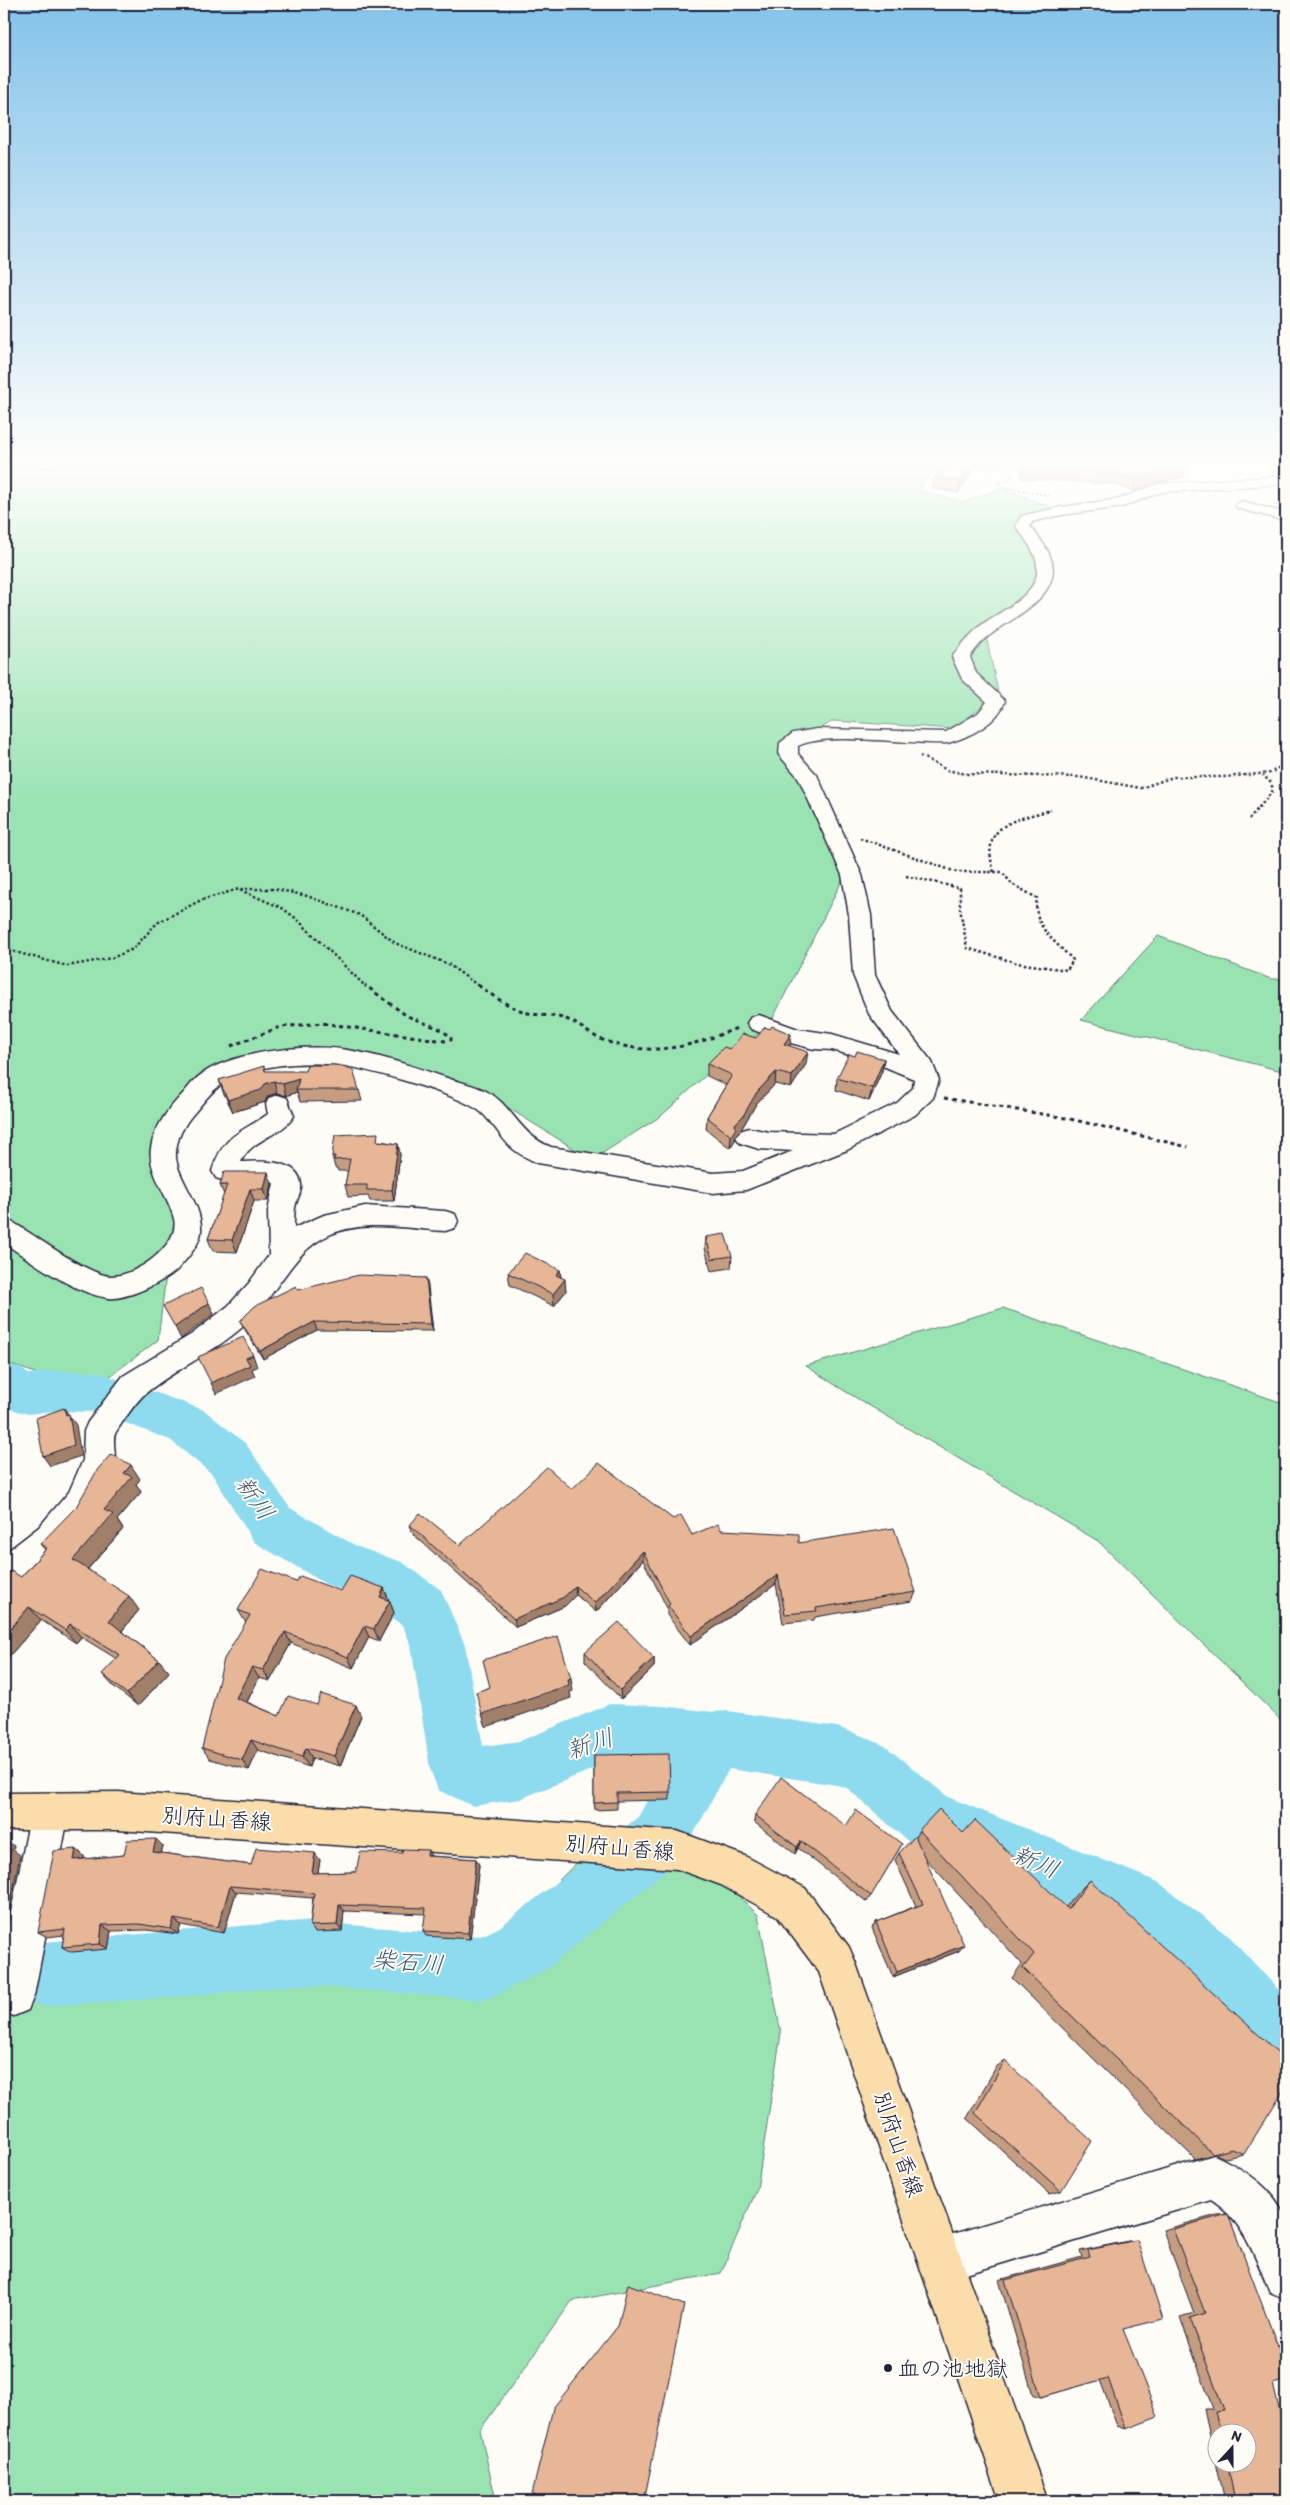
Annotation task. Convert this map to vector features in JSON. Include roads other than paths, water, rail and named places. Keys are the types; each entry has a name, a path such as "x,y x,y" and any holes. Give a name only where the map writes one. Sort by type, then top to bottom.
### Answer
{"main road":[{"name":"別府山香線","path":"4,1812 118,1811 677,1850 732,1870 791,1902 835,1961 1024,2501"}],"street":[{"path":"4,1230 74,1274 109,1286 140,1280 160,1269 174,1255 187,1235 188,1220 163,1158 164,1146 174,1119 208,1082 230,1070 264,1060 308,1055 340,1057 388,1067 477,1097 491,1107 517,1139 527,1148 547,1156 713,1183 746,1180 838,1143 906,1109 924,1083 923,1068 881,1014 864,975 860,914 852,875 808,775 788,755 789,742 804,734 847,734 898,738 949,737 984,717 991,711 996,701 968,675 961,661 964,651 975,636 1018,610 1043,588 1046,575"},
{"path":"760,1023 806,1039 832,1042 879,1055 924,1083"},
{"path":"278,1104 281,1116 276,1122 236,1146 230,1155 225,1171 231,1173 276,1172 284,1174 288,1179 282,1209 283,1257"},
{"path":"749,1137 770,1142 820,1141 838,1143"},
{"path":"4,1574 50,1538 80,1502 99,1460 99,1431 134,1385 202,1342 238,1314 253,1298 283,1257 303,1236 337,1222 365,1216 445,1221"},
{"path":"14,1996 50,1812"},
{"path":"940,2260 1214,2177 1240,2193 1263,2222 1286,2276"}],"waterway":[{"name":"新川","path":"4,1382 8,1388 28,1394 53,1391 98,1392 187,1425 229,1459 272,1525 345,1567 383,1579 422,1608 438,1645 450,1726 459,1769 473,1777 520,1770 610,1733 662,1735 713,1741"},
{"name":"新川","path":"713,1741 728,1740 837,1756 865,1766 931,1822 966,1833 1136,1904 1209,1960 1264,2022 1286,2057"},
{"name":"柴石川","path":"4,1966 44,1974 164,1966 302,1953 485,1968 522,1949 659,1838 713,1741"}],"place":[{"name":"血の池地獄","path":"888,2368"}]}
